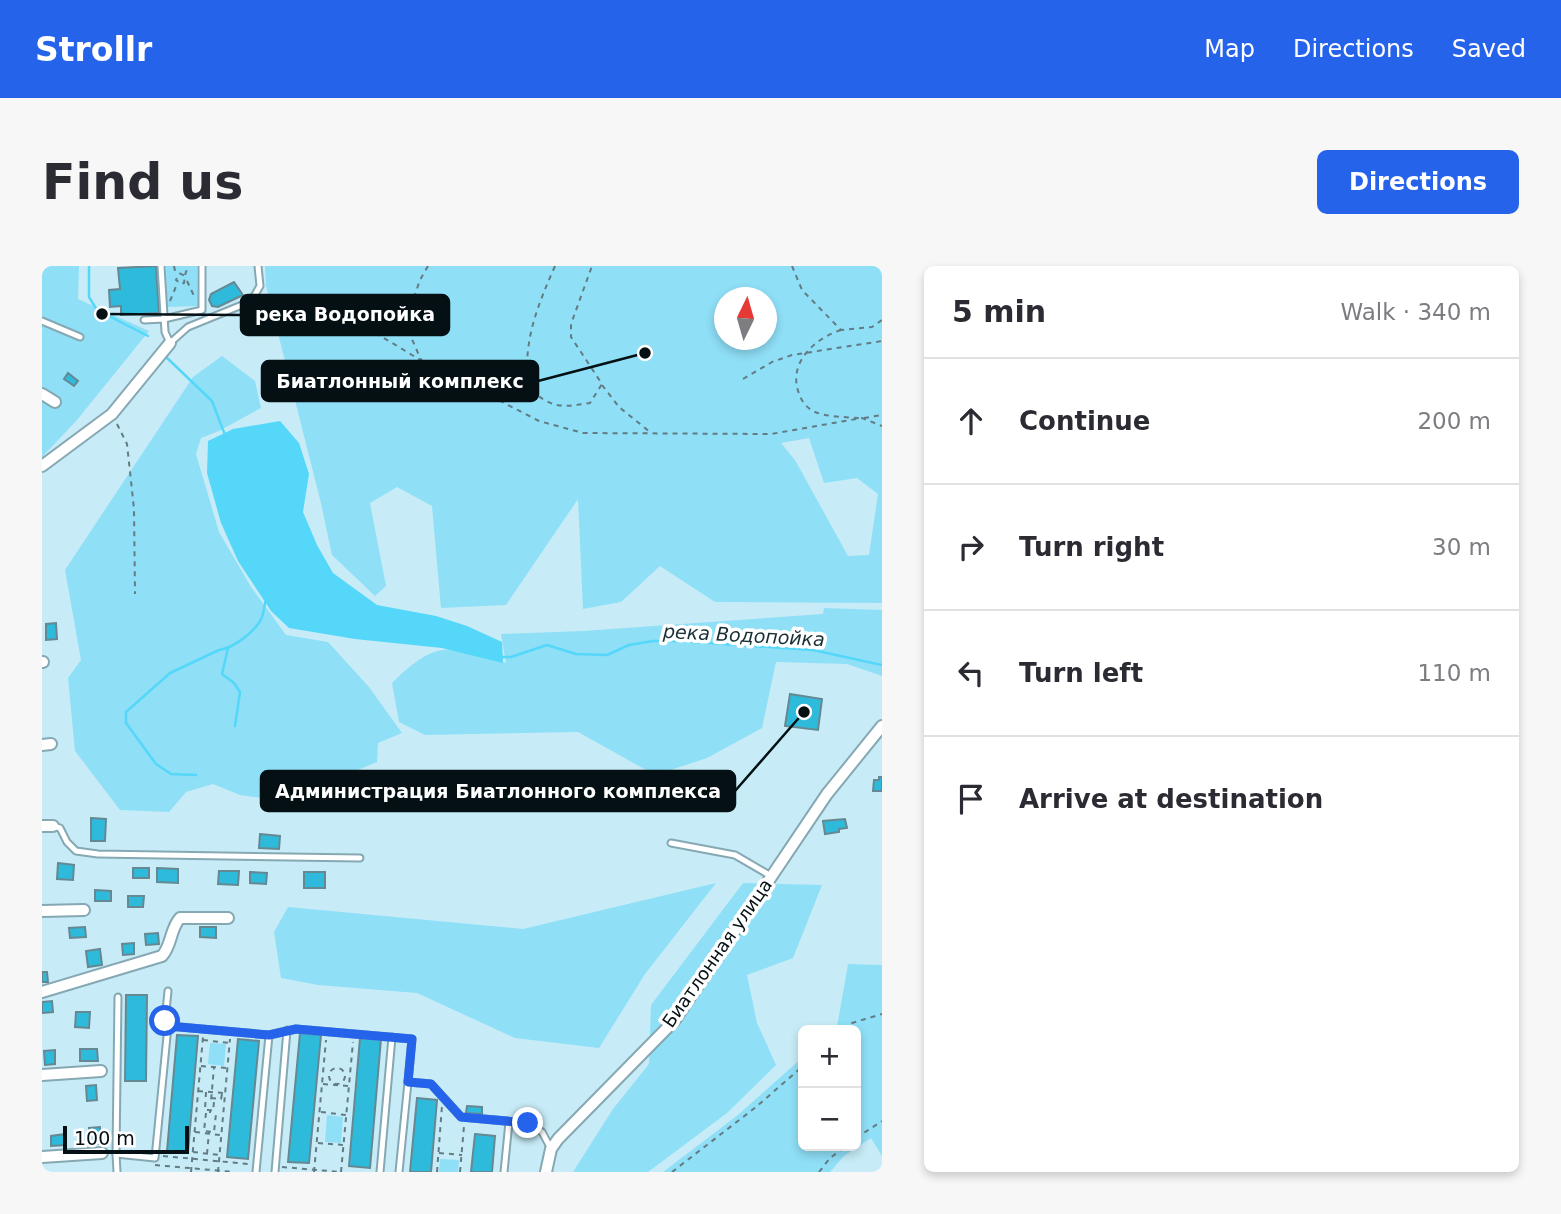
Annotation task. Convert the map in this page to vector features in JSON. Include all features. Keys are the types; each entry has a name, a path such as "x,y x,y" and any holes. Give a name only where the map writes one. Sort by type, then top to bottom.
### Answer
{"street":[{"path":"46,463 112,414 170,343"},
{"path":"42,394 55,402"},
{"name":"Биатлонная улица","path":"551,1149 674,1021 827,793 882,726"},
{"path":"42,911 85,910"},
{"path":"42,992 162,956 168,949 174,924 180,918 228,918"},
{"path":"42,1075 101,1070"},
{"path":"547,1172 551,1149"},
{"path":"42,1157 102,1153"}],"lane":[{"path":"161,266 165,331 170,343 188,327 242,306 253,298 260,286 258,266"},
{"path":"144,320 164,319 202,310 202,266"},
{"path":"42,321 80,337"},
{"path":"47,826 60,828 67,842 76,851 360,858"},
{"path":"671,843 735,855 771,876"},
{"path":"117,1154 155,1157 168,1026 165,1021 168,991"},
{"path":"117,1172 118,997"},
{"path":"168,1026 269,1035 287,1030 327,1031 412,1039 399,1172"},
{"path":"275,1169 287,1030"},
{"path":"256,1172 269,1035"},
{"path":"380,1172 391,1037"},
{"path":"408,1082 431,1084 458,1115 465,1118 528,1123 542,1132 551,1149"},
{"path":"504,1172 509,1122"}],"path":[{"path":"174,266 179,274 186,278 198,301"},
{"path":"178,283 184,283 188,266"},
{"path":"421,360 405,323 420,280 428,266"},
{"path":"555,266 534,316 525,362 528,387 545,402 568,407 590,403 602,384"},
{"path":"592,266 571,324 571,337 619,407 651,432"},
{"path":"792,266 802,290 841,330"},
{"path":"170,307 179,274"},
{"path":"253,298 298,304 328,312 390,341 539,421 583,433 771,434 882,415"},
{"path":"882,320 872,327 841,330 824,335 805,352 796,370 795,385 802,402 815,412 862,418 882,426"},
{"path":"743,379 772,362 805,352 882,341"},
{"path":"112,414 127,443 134,509 135,594"},
{"path":"850,1025 882,1014"},
{"path":"191,1170 204,1029"},
{"path":"205,1101 221,1099 228,1068 231,1031"},
{"path":"315,1171 327,1031"},
{"path":"275,1169 341,1172 353,1034"},
{"path":"203,1040 230,1043"},
{"path":"338,1069 339,1064"},
{"path":"201,1066 228,1068"},
{"path":"196,1112 213,1111 214,1102 211,1100 214,1067"},
{"path":"338,1069 343,1071 345,1077 336,1085 329,1075 332,1070 338,1069"},
{"path":"672,1172 756,1107 798,1070"},
{"path":"322,1084 349,1086"},
{"path":"198,1091 223,1093"},
{"path":"206,1092 205,1110 223,1115"},
{"path":"218,1171 223,1093"},
{"path":"437,1172 443,1098"},
{"path":"320,1112 346,1115"},
{"path":"206,1113 204,1131 209,1133 214,1132 216,1114"},
{"path":"460,1172 465,1118"},
{"path":"861,1135 882,1121"},
{"path":"195,1132 222,1135"},
{"path":"207,1154 209,1133"},
{"path":"317,1143 344,1145"},
{"path":"819,1172 839,1151"},
{"path":"193,1152 220,1155"},
{"path":"438,1153 462,1155"},
{"path":"155,1155 257,1165"},
{"path":"205,1169 206,1160"},
{"path":"154,1165 234,1172"}],"shaded area":[{"path":"42,266 79,266 78,299 149,331 77,420 42,457"},
{"path":"166,266 197,266 198,306 167,307"},
{"path":"265,266 882,266 882,603 715,602 660,566 621,602 583,609 578,499 506,605 441,608 432,506 397,487 370,503 386,586 375,596 332,555 266,286","holes":["809,438 824,483 857,478 878,494 869,555 848,556 795,460 781,443"]},
{"path":"222,356 255,381 261,408 201,438 196,454 219,532 251,587 286,635 328,642 369,687 402,733 378,743 377,762 283,801 240,795 213,784 186,792 169,812 120,810 75,751 68,678 81,660 65,570 193,377"},
{"path":"280,421 299,443 309,474 303,512 333,573 377,605 436,616 502,642 503,663 442,648 355,639 289,628 271,611 238,561 221,523 207,473 208,441 233,429"},
{"path":"824,608 882,610 882,676 847,664 776,662 762,728 707,758 655,775 578,732 425,735 399,722 392,683 407,669 420,659 444,650 471,652 506,663 501,634 823,614"},
{"path":"716,883 645,974 599,1048 515,1038 417,993 318,985 281,978 274,932 288,907 523,929"},
{"path":"743,883 822,885 793,958 747,975 757,1023 776,1065 727,1113 648,1172 573,1172 613,1109 649,1064 651,1005"},
{"path":"848,964 882,965 882,1156 871,1138 861,1145 861,1025 837,1025"},
{"path":"210,1043 226,1044 224,1066 208,1064"},
{"path":"798,1061 798,1151 852,1151 830,1172 663,1172 738,1115"},
{"path":"327,1115 343,1117 341,1143 325,1142"},
{"path":"440,1159 459,1160 458,1172 439,1172"}],"building":[{"path":"156,266 159,313 121,315 121,306 110,307 109,290 120,289 118,268"},
{"path":"234,282 243,295 218,307 212,306 209,300 211,294"},
{"path":"68,373 78,381 74,386 64,379"},
{"path":"56,623 57,639 46,640 46,624"},
{"path":"790,694 822,699 818,730 785,726"},
{"path":"879,777 882,777 882,791 873,791 874,780 879,780"},
{"path":"91,818 106,819 105,841 91,841"},
{"path":"845,819 847,828 825,834 823,821"},
{"path":"260,834 280,836 279,849 259,848"},
{"path":"58,863 74,865 73,880 57,879"},
{"path":"133,868 149,868 149,878 133,878"},
{"path":"157,868 178,869 178,883 157,882"},
{"path":"219,871 239,871 238,885 218,884"},
{"path":"250,872 267,873 266,884 250,883"},
{"path":"304,872 325,872 325,888 304,888"},
{"path":"95,890 111,891 111,901 95,901"},
{"path":"128,896 144,896 143,907 128,907"},
{"path":"85,927 86,937 70,938 69,928"},
{"path":"200,927 216,927 216,938 200,937"},
{"path":"158,933 159,944 146,945 145,934"},
{"path":"134,943 134,954 123,955 122,944"},
{"path":"100,949 102,965 88,967 86,951"},
{"path":"42,972 47,972 48,982 42,982"},
{"path":"126,995 147,995 146,1081 125,1081"},
{"path":"52,1001 53,1012 42,1013 42,1002"},
{"path":"76,1012 90,1012 89,1028 75,1027"},
{"path":"300,1033 321,1035 309,1163 288,1162"},
{"path":"177,1035 198,1036 188,1152 167,1151"},
{"path":"360,1038 381,1039 370,1168 349,1166"},
{"path":"238,1039 259,1041 248,1159 227,1157"},
{"path":"80,1049 97,1049 98,1061 80,1061"},
{"path":"55,1050 55,1064 45,1065 44,1051"},
{"path":"96,1085 97,1100 87,1101 86,1086"},
{"path":"417,1098 437,1100 431,1172 410,1172"},
{"path":"467,1106 482,1107 482,1114 466,1113"},
{"path":"100,1127 101,1144 89,1144 89,1128"},
{"path":"66,1134 66,1145 51,1146 51,1136"},
{"path":"475,1134 495,1136 492,1172 471,1172"}],"waterway":[{"name":"река Водопойка","path":"89,266 89,297 97,310 148,336"},
{"name":"река Водопойка","path":"165,356 212,401 225,435"},
{"path":"196,775 171,774 156,764 126,723 126,712 170,673 230,646 247,635 261,619 266,599"},
{"name":"река Водопойка","path":"501,657 511,657 547,645 576,654 607,655 629,645 653,641 680,641 813,650 882,665"},
{"path":"228,648 222,674 234,683 240,692 235,726"}],"place":[{"name":"река Водопойка","path":"102,314"},
{"name":"Биатлонный комплекс","path":"645,353"},
{"name":"Администрация Биатлонного комплекса","path":"804,712"}],"route":[{"path":"165,1021 168,1026 269,1035 296,1029 412,1039 408,1082 431,1084 461,1117 528,1123"}]}
